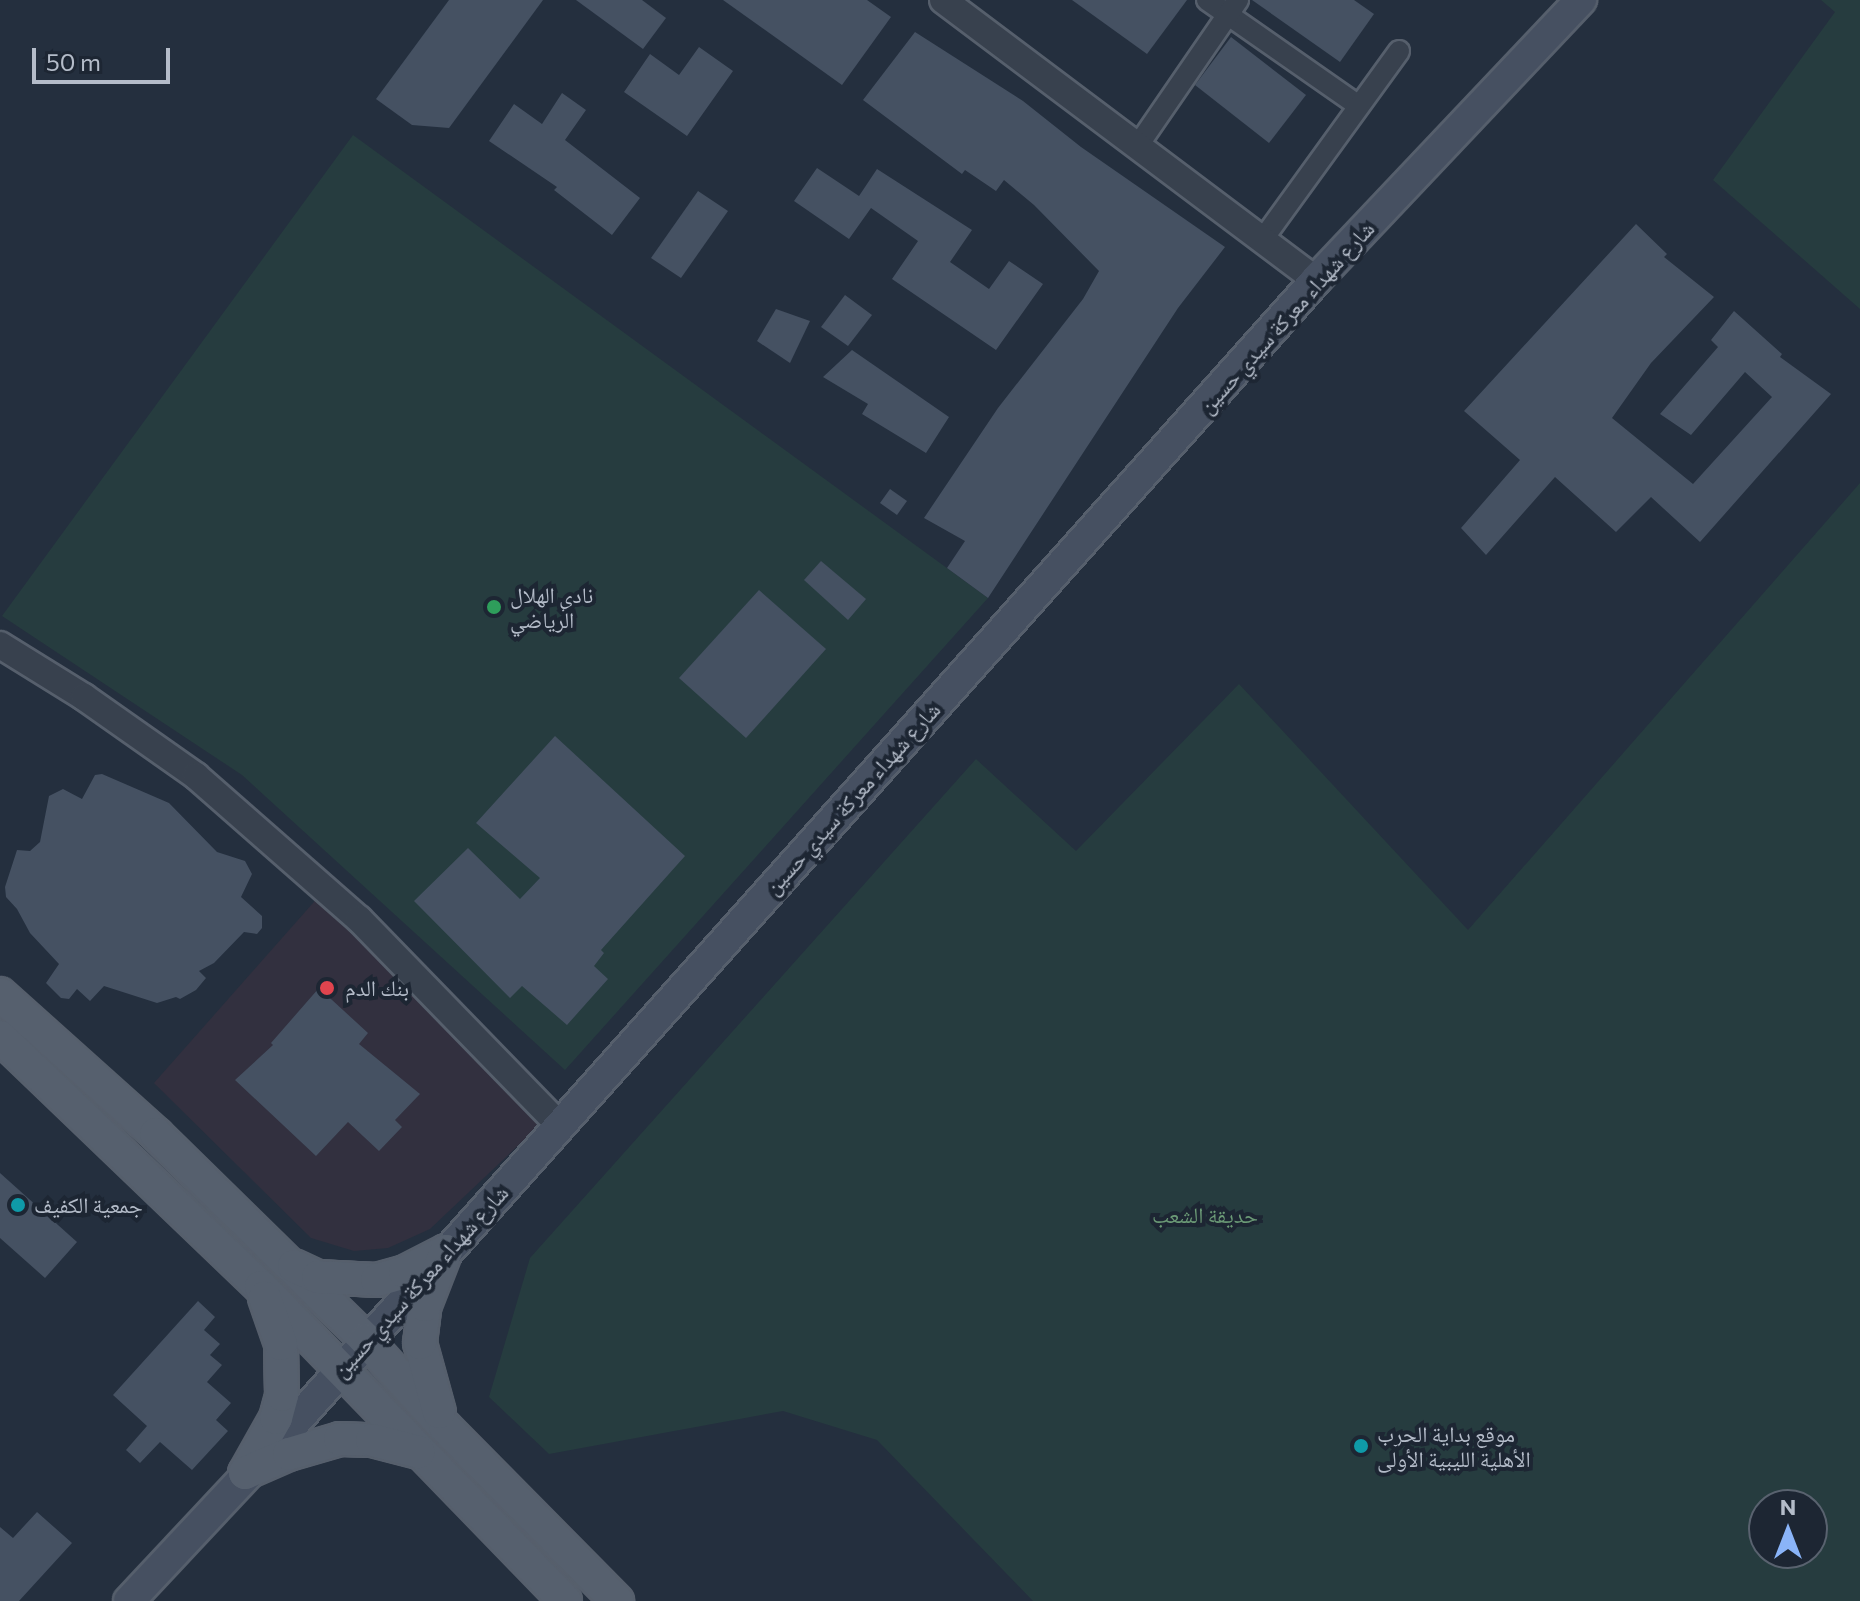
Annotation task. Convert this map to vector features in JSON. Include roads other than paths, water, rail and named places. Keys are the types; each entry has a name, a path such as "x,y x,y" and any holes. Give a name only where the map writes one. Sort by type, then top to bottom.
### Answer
{"main road":[{"name":"شارع شهداء معركة سيدي حسين","path":"129,1601 245,1473 262,1459 338,1370 1316,280 1581,0"},
{"path":"0,994 156,1134 366,1340 445,1427 617,1601"},
{"path":"0,1037 261,1287 338,1370 565,1601"},
{"path":"285,1263 318,1277 377,1280 405,1272 446,1251"},
{"path":"445,1427 429,1383 420,1343 425,1305 446,1251"},
{"path":"245,1473 276,1418 282,1395 281,1344 261,1287"},
{"path":"245,1473 289,1454 340,1439 372,1440 420,1453"}],"street":[{"path":"943,0 1139,144 1316,280"},
{"path":"1207,0 1233,7 1359,106"},
{"path":"1139,144 1233,7"},
{"path":"1263,239 1399,51"},
{"path":"0,645 84,697 196,776 359,919 560,1126"}],"place":[{"name":"نادي الهلال الرياضي","path":"494,607"},
{"name":"بنك الدم","path":"327,988"},
{"name":"جمعية الكفيف","path":"18,1205"},
{"name":"موقع بداية الحرب الأهلية الليبية الأولى","path":"1361,1446"}],"park label":[{"name":"حديقة الشعب","path":"1205,1215"}]}
